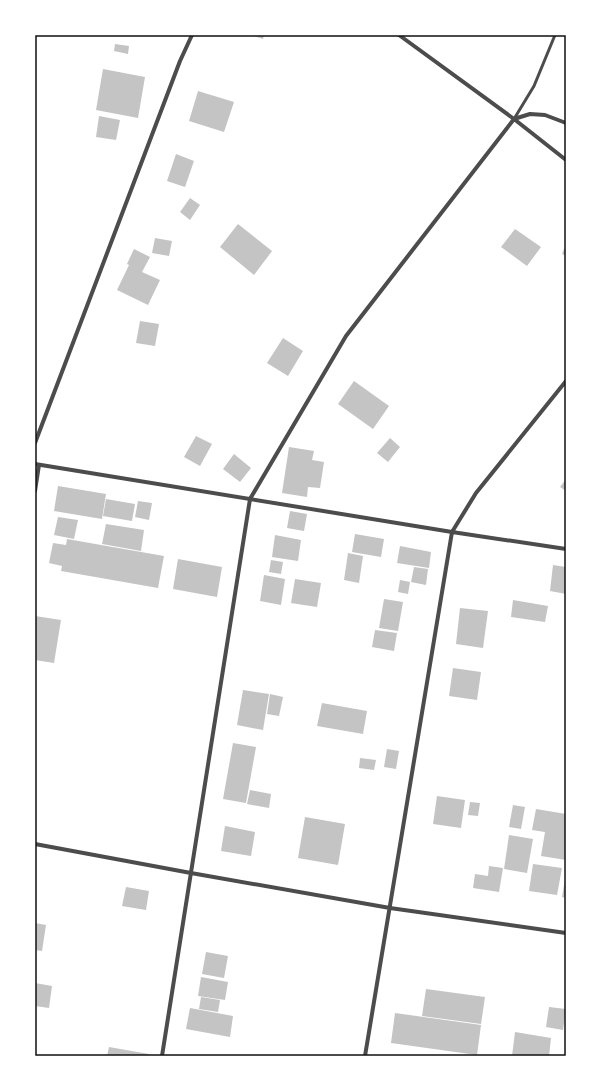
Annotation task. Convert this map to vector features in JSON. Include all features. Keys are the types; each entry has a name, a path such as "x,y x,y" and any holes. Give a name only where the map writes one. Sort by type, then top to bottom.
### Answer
{"street":[{"path":"35,443 180,61 192,35"},
{"path":"399,35 514,119 566,160"},
{"path":"162,1056 250,499 346,336 514,119 530,114 545,115 566,123"},
{"path":"365,1056 452,532 476,493 566,381"},
{"path":"35,491 37,464 452,532 566,549"},
{"path":"35,844 390,908 566,933"}],"lane":[{"path":"514,119 534,86 555,35"}],"building":[{"path":"251,35 264,35 263,39"},
{"path":"115,44 129,46 128,54 114,51"},
{"path":"103,69 145,77 138,118 96,110"},
{"path":"198,91 234,102 224,132 189,121"},
{"path":"99,116 120,120 116,140 96,137"},
{"path":"176,154 194,161 185,187 167,181"},
{"path":"190,198 200,205 190,220 180,212"},
{"path":"238,224 272,251 254,275 220,247"},
{"path":"515,229 541,247 527,266 501,247"},
{"path":"155,238 172,241 169,256 152,253"},
{"path":"566,244 566,256 562,254"},
{"path":"134,249 150,257 142,272 160,280 148,305 117,290 129,265 127,264"},
{"path":"140,321 159,324 155,346 136,343"},
{"path":"283,338 303,351 288,376 267,363"},
{"path":"354,381 389,406 373,429 338,404"},
{"path":"196,436 212,444 200,466 184,457"},
{"path":"390,438 400,447 388,462 377,453"},
{"path":"289,447 314,451 312,460 324,462 320,488 308,487 307,497 282,493"},
{"path":"234,454 251,468 240,482 223,469"},
{"path":"566,479 566,491 560,487"},
{"path":"58,486 106,494 102,519 54,511"},
{"path":"106,499 135,504 132,521 103,516"},
{"path":"138,501 152,503 149,520 135,517"},
{"path":"290,511 307,514 304,531 287,528"},
{"path":"58,517 78,520 74,539 54,535"},
{"path":"106,524 144,530 141,551 102,544"},
{"path":"355,534 384,539 381,557 352,552"},
{"path":"275,535 301,540 298,561 272,557"},
{"path":"67,539 164,556 158,588 61,571 62,566 49,563 53,543 66,545"},
{"path":"400,546 431,552 429,568 397,563"},
{"path":"348,553 363,556 359,583 344,580"},
{"path":"178,559 222,567 217,597 173,589"},
{"path":"271,560 283,562 281,574 269,572"},
{"path":"553,565 566,567 566,594 550,591"},
{"path":"414,567 428,569 426,585 411,582"},
{"path":"264,575 285,579 281,605 260,601"},
{"path":"295,579 321,583 317,607 291,603"},
{"path":"400,580 410,582 408,594 398,592"},
{"path":"384,599 403,602 398,631 379,628"},
{"path":"513,600 548,606 545,622 511,617"},
{"path":"460,608 488,611 483,648 456,644"},
{"path":"35,616 61,620 54,663 35,660"},
{"path":"375,630 397,633 394,651 372,647"},
{"path":"453,668 481,672 477,700 449,696"},
{"path":"243,690 269,694 263,730 237,725"},
{"path":"270,694 283,697 279,716 267,714"},
{"path":"322,703 367,711 363,734 317,726"},
{"path":"233,743 256,747 246,803 223,799"},
{"path":"387,749 399,751 396,769 384,767"},
{"path":"360,758 376,760 374,770 359,768"},
{"path":"250,790 271,794 269,808 247,804"},
{"path":"437,796 465,800 461,828 433,824"},
{"path":"470,802 480,803 478,816 468,815"},
{"path":"513,805 525,807 521,829 509,827"},
{"path":"536,809 566,814 566,860 541,856 545,832 532,830"},
{"path":"305,817 345,824 338,865 298,858"},
{"path":"225,826 255,832 251,856 221,851"},
{"path":"509,835 533,839 527,873 504,869"},
{"path":"533,864 562,868 557,895 529,891"},
{"path":"489,866 503,868 499,892 473,888 475,874 488,876"},
{"path":"566,879 566,898 562,897"},
{"path":"126,887 149,891 146,910 122,906"},
{"path":"35,923 46,925 42,951 35,950"},
{"path":"206,952 228,956 224,978 202,974"},
{"path":"201,977 228,982 225,1000 198,996"},
{"path":"35,983 52,986 49,1008 35,1006"},
{"path":"426,989 485,997 481,1024 422,1016"},
{"path":"201,997 220,1000 218,1012 199,1009"},
{"path":"549,1007 566,1009 563,1030 546,1027"},
{"path":"190,1008 233,1016 230,1037 186,1029"},
{"path":"395,1013 481,1025 477,1055 391,1043"},
{"path":"515,1032 551,1038 549,1056 512,1056"},
{"path":"109,1047 149,1054 149,1056 107,1056"}]}
